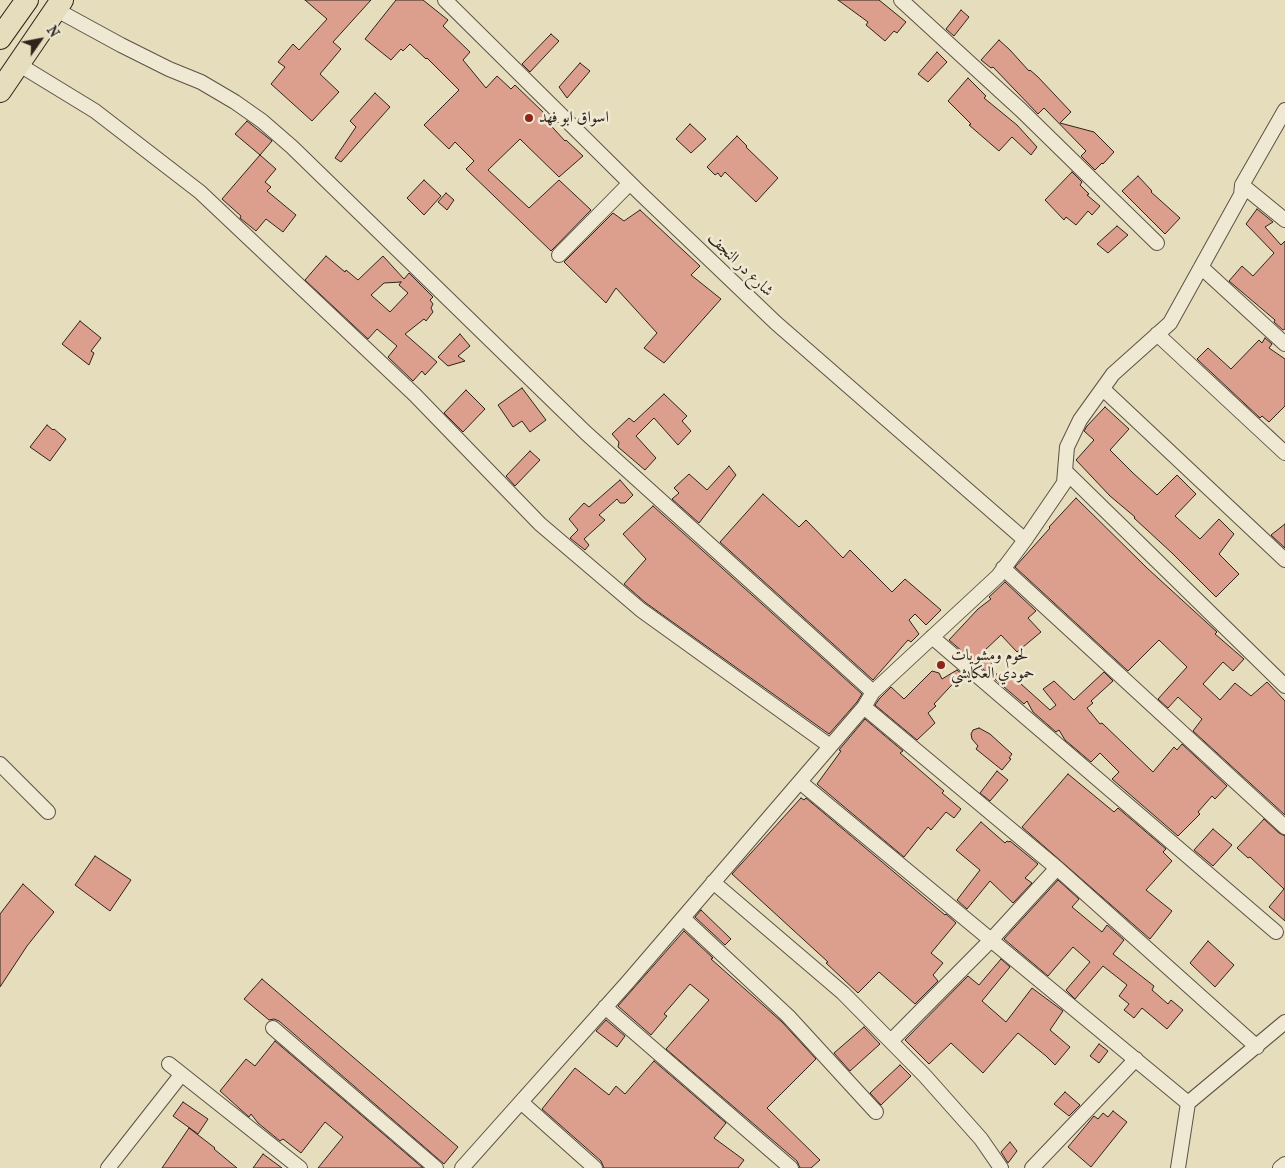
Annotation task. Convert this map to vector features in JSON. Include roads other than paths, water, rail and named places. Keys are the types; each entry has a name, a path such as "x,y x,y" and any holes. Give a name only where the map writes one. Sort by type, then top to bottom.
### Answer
{"highway":[{"path":"0,38 26,0"},
{"path":"0,91 59,4"}],"street":[{"name":"شارع در النجف","path":"445,0 776,324 1025,540"},
{"path":"901,0 1021,110 1157,243"},
{"path":"59,4 121,45 169,69 201,82 262,121 292,147 586,433 873,692"},
{"path":"18,64 95,111 200,192 415,395 540,524 641,610 830,746"},
{"path":"462,1168 683,918 864,707 873,692 998,576 1064,482 1067,447 1080,420 1113,374 1170,323 1241,195 1242,185 1285,110"},
{"path":"559,255 630,183"},
{"path":"1242,185 1285,220"},
{"path":"1201,267 1285,344"},
{"path":"1157,334 1285,453"},
{"path":"1103,389 1285,560"},
{"path":"1065,471 1285,686"},
{"path":"1003,568 1285,827"},
{"path":"932,637 1276,932"},
{"path":"864,707 1057,868 1257,1047"},
{"path":"0,764 48,812"},
{"path":"800,782 1188,1103"},
{"path":"891,1041 992,939 1057,868"},
{"path":"713,882 843,993 925,1076 975,1132 1001,1168"},
{"path":"683,918 788,1016 876,1112"},
{"path":"605,1007 791,1168"},
{"path":"1178,1168 1188,1103 1285,1022"},
{"path":"273,1028 436,1168"},
{"path":"1032,1168 1136,1059"},
{"path":"169,1064 300,1168"},
{"path":"108,1168 181,1075"},
{"path":"521,1102 596,1168"},
{"path":"1280,1168 1285,1164"}],"place":[{"name":"اسواق ابو فهد","path":"529,118"},
{"name":"لحوم ومشويات حمودي العكايشي","path":"941,665"}]}
